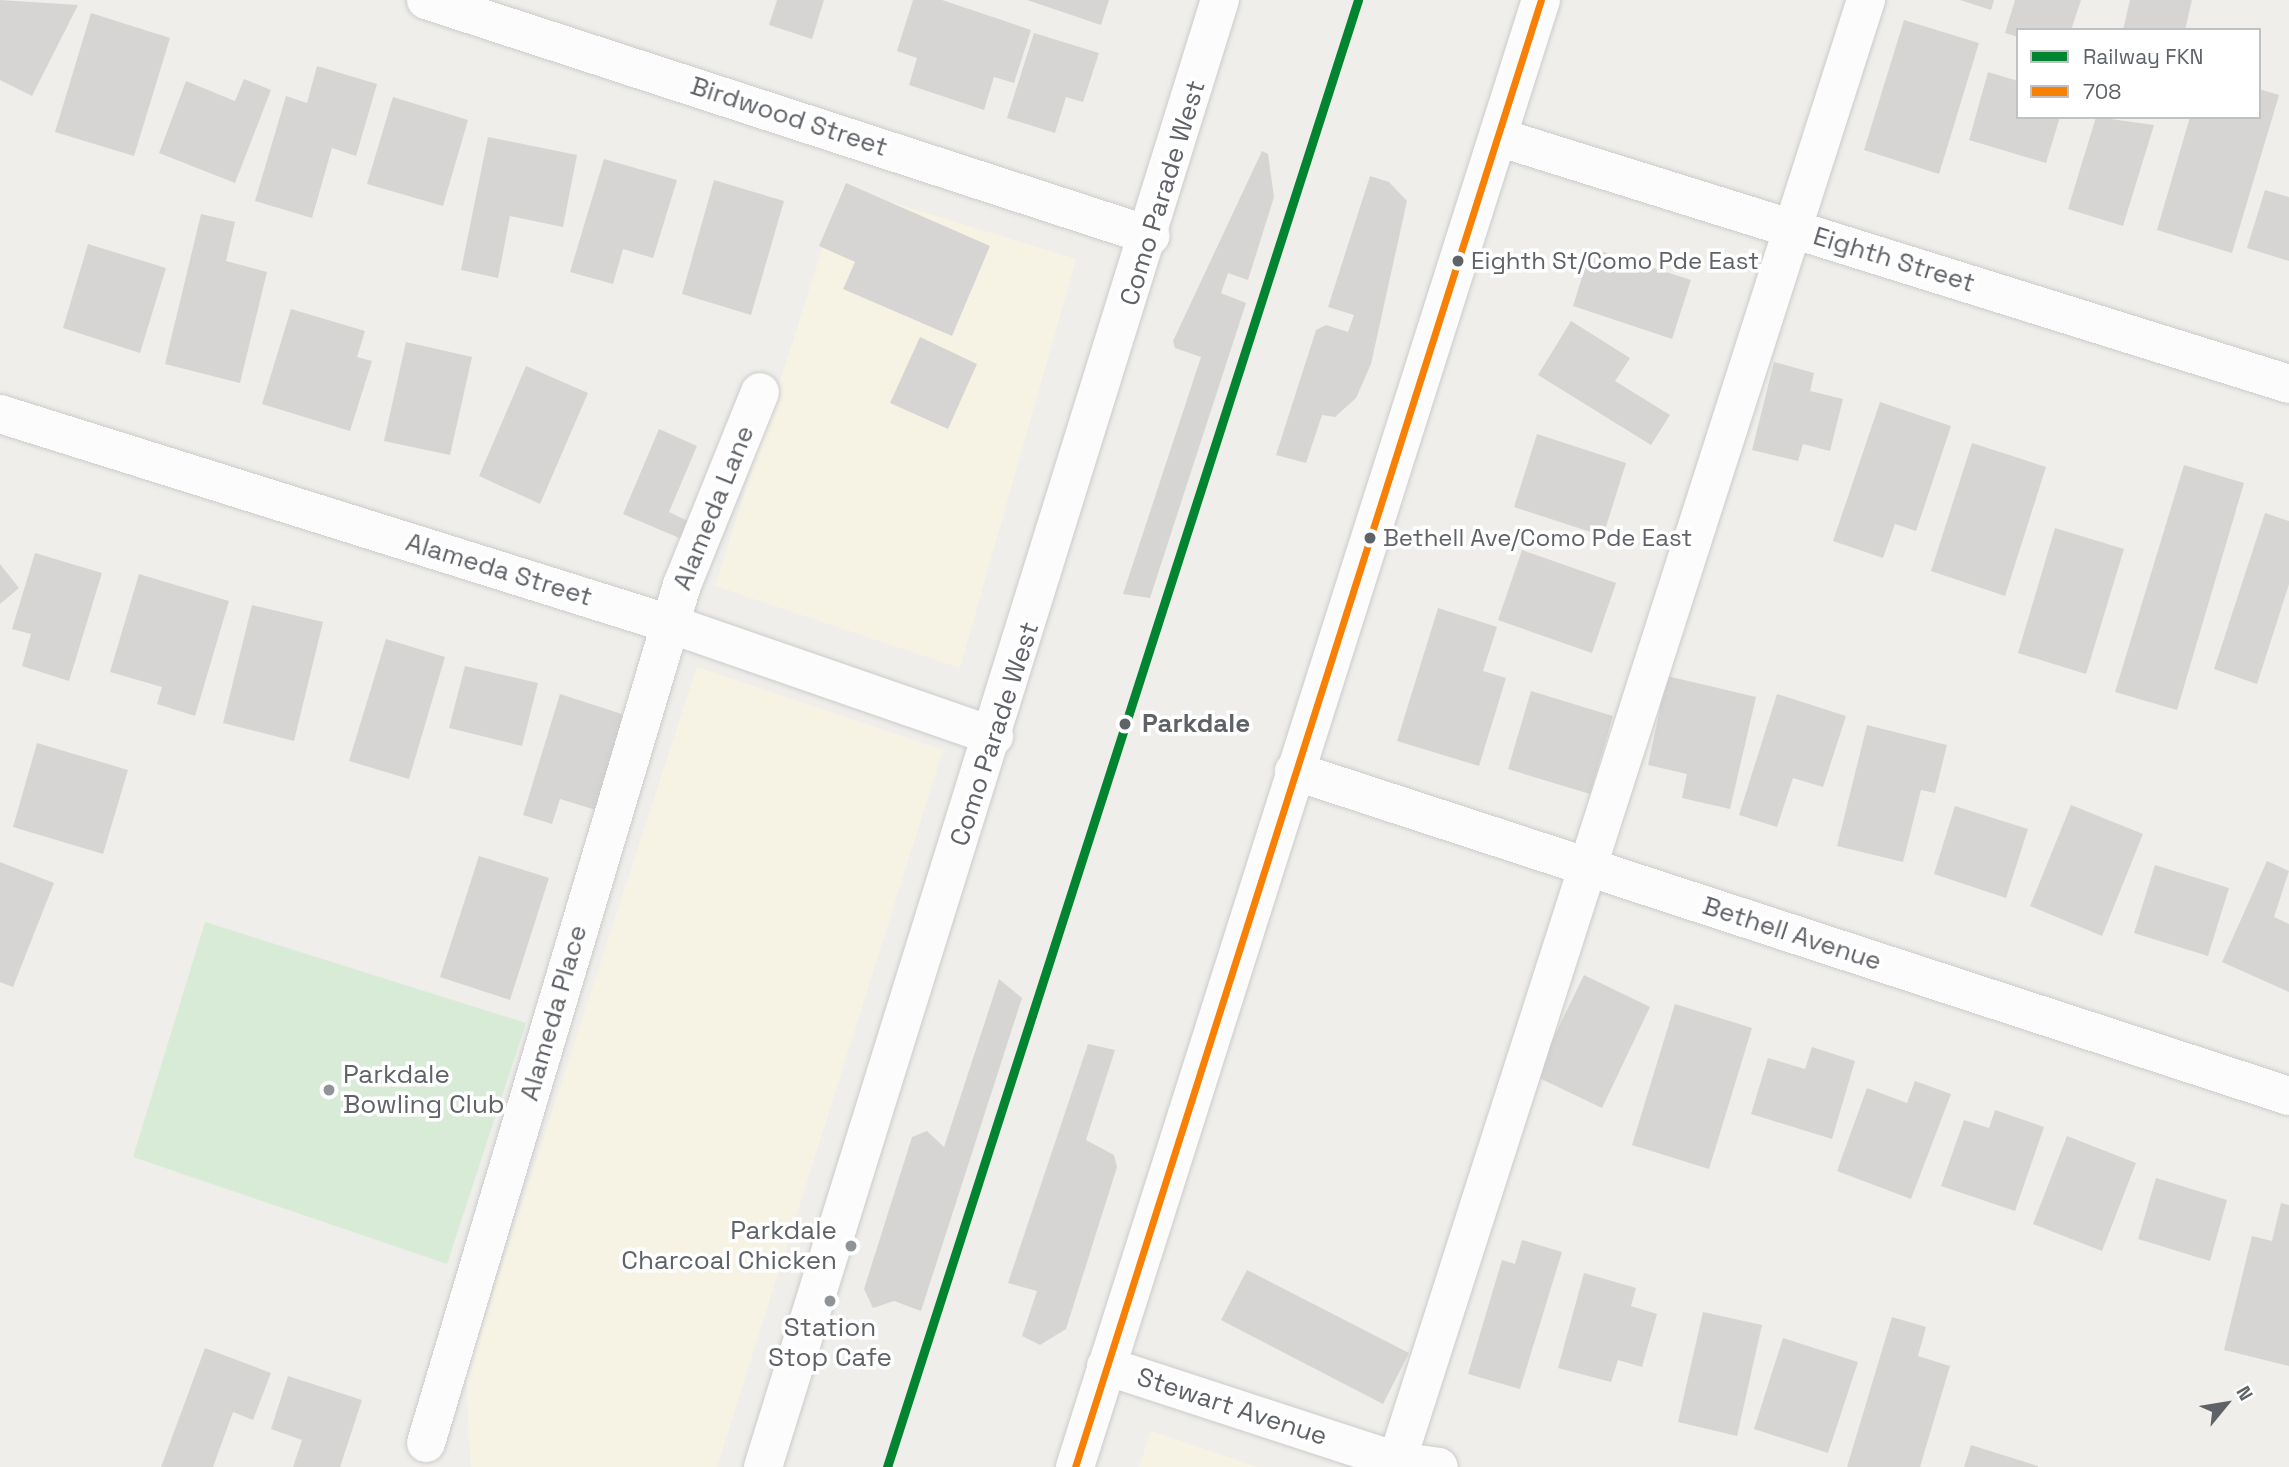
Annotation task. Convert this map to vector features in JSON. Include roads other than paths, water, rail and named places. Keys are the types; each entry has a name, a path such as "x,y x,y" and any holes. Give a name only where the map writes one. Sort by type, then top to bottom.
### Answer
{"street":[{"name":"Birdwood Street","path":"426,0 1151,236"},
{"name":"Como Parade West","path":"763,1467 1151,236 1220,0"},
{"path":"1074,1467 1541,0"},
{"path":"1396,1464 1585,866 1794,229 1866,0"},
{"name":"Eighth Street","path":"1498,137 2289,384"},
{"name":"Alameda Lane","path":"670,624 760,392"},
{"name":"Alameda Street","path":"0,414 670,624 994,736"},
{"name":"Alameda Place","path":"426,1443 670,624"},
{"name":"Bethell Avenue","path":"1294,771 2289,1096"},
{"name":"Stewart Avenue","path":"1106,1366 1396,1464 1439,1467"}],"rail line":[{"name":"FKN","path":"887,1467 1358,0"}],"place":[{"name":"Eighth St/Como Pde East","path":"1458,261"},
{"name":"Bethell Ave/Como Pde East","path":"1370,538"},
{"name":"Parkdale","path":"1125,724"},
{"name":"Parkdale Bowling Club","path":"329,1090"},
{"name":"Parkdale Charcoal Chicken","path":"851,1246"},
{"name":"Station Stop Cafe","path":"830,1301"}]}
